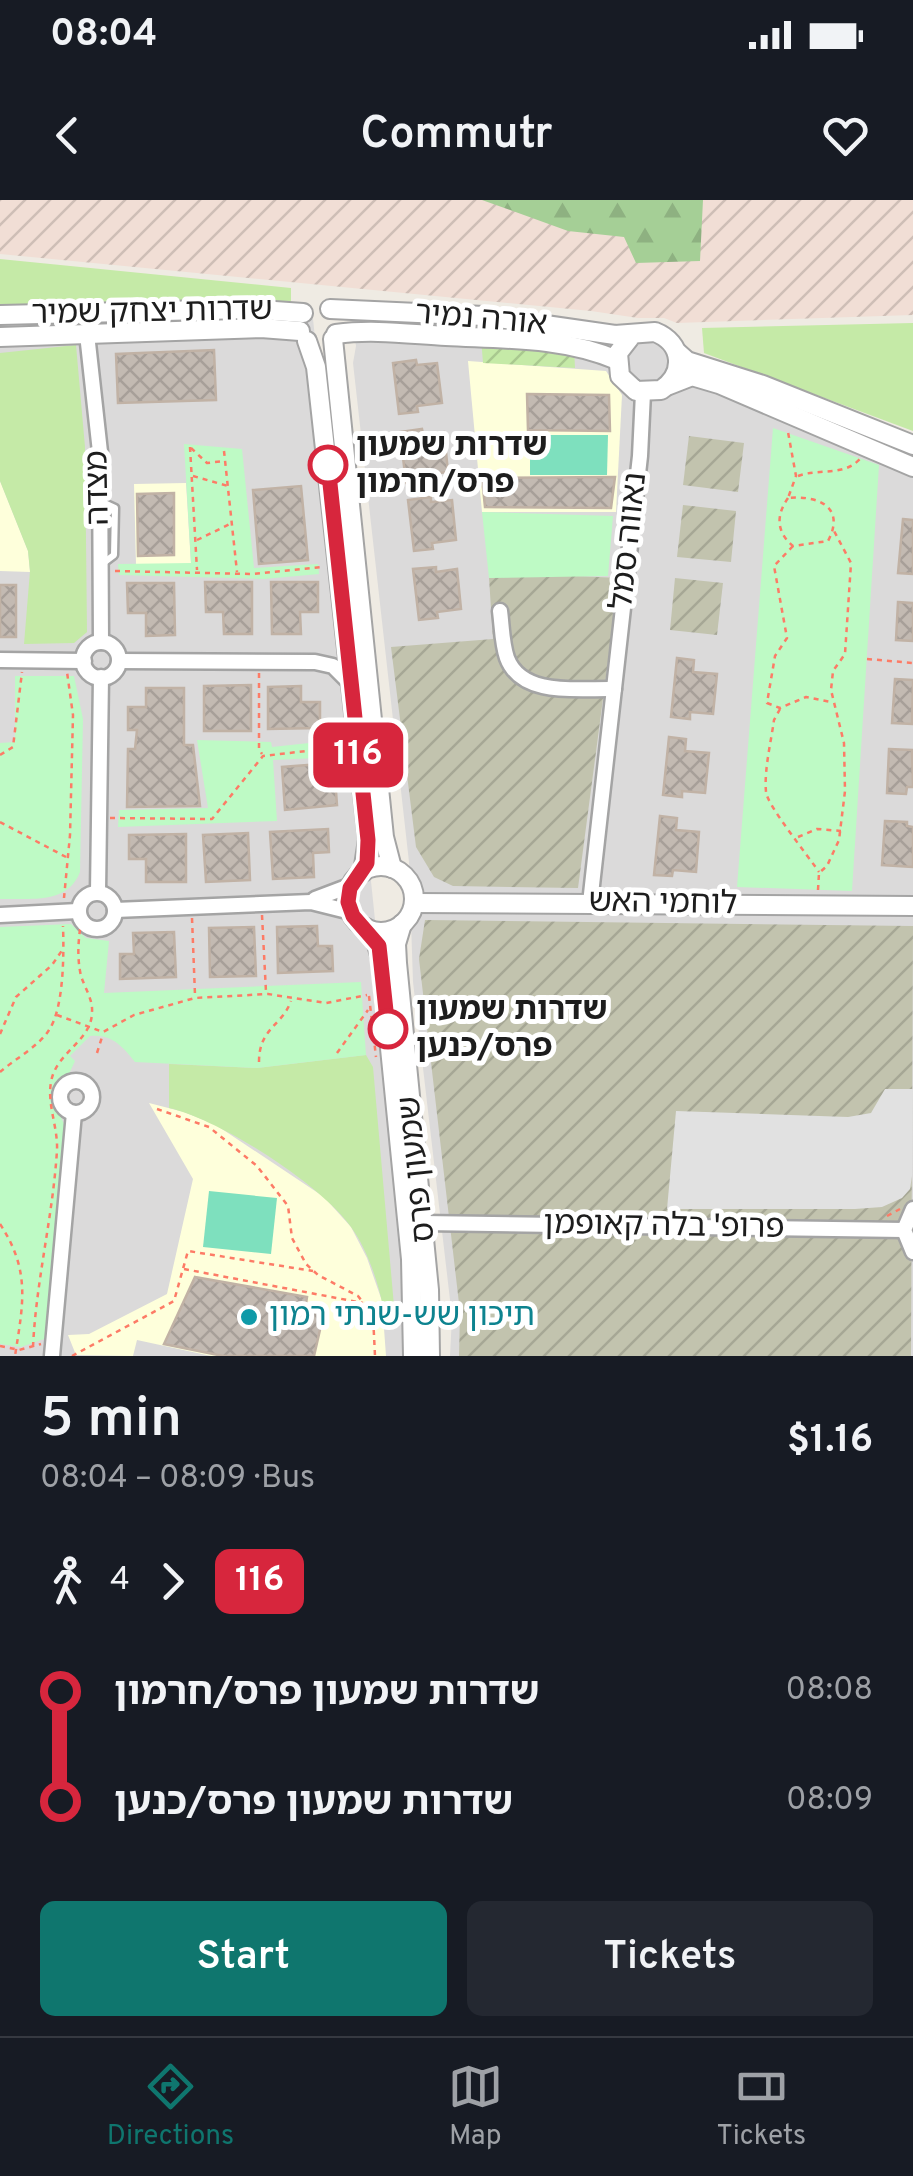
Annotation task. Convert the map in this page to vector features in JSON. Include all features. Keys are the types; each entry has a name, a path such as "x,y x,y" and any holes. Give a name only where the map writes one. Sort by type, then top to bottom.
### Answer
{"street":[{"path":"303,328 318,306 330,309 337,318 335,337 382,818 392,868"},
{"name":"שדרות יצחק שמיר","path":"0,316 246,309 303,328"},
{"name":"אורה נמיר","path":"330,309 484,316 632,335"},
{"path":"303,328 317,345 335,337"},
{"path":"303,328 316,367 368,840 348,898 352,912 379,946 411,1260 413,1356"},
{"name":"שדרות יצחק שמיר","path":"0,337 303,328"},
{"name":"אורה נמיר","path":"335,337 380,331 521,340 587,348 616,360"},
{"path":"913,445 762,385 687,361 663,335 648,331 632,335 621,346 616,360 624,382 643,393 661,390 692,376 913,467"},
{"name":"מצדה","path":"87,334 100,452 101,642"},
{"path":"669,385 678,370 678,353"},
{"name":"נאווה סמל","path":"590,903 640,456 643,393"},
{"path":"500,611 506,656 522,677 536,686 614,689"},
{"path":"314,662 330,654 344,633"},
{"path":"101,642 112,646 119,661 111,674 101,677 91,674 84,660 90,646 101,642"},
{"path":"0,660 84,660"},
{"path":"119,661 314,662 341,672 350,684"},
{"path":"98,892 101,677"},
{"path":"304,902 376,866 392,868 411,885 414,903 402,924 388,931 366,928"},
{"path":"0,914 70,911 98,892 108,896 116,910 112,921 98,930 70,911"},
{"path":"116,910 304,902 327,903 352,912"},
{"name":"לוחמי האש","path":"414,903 913,906"},
{"name":"שמעון פרס","path":"402,924 396,944 397,963 431,1308 430,1356"},
{"path":"53,1350 74,1113"},
{"path":"913,1209 904,1230 913,1252"},
{"name":"פרופ' בלה קאופמן","path":"423,1224 904,1230"}],"path":[{"path":"788,432 796,476 781,508 780,526 793,546"},
{"path":"197,573 190,447 207,463 225,460"},
{"path":"224,451 238,574"},
{"path":"796,476 835,472 852,467 860,459"},
{"path":"192,476 228,486"},
{"path":"788,498 823,501 831,513 833,529 824,543 793,546 774,566 787,638 775,656 767,704 780,708 806,698 833,703"},
{"path":"196,541 232,523"},
{"path":"818,892 820,873 833,856 842,831 845,752 833,703 834,671 845,654 851,563 833,529"},
{"path":"100,567 238,574 338,566"},
{"path":"867,659 913,664"},
{"path":"0,755 14,747 23,660"},
{"path":"0,1072 48,1033 56,1015 70,911 73,715 66,660"},
{"path":"258,661 258,749 263,756"},
{"path":"780,708 774,720 766,792 770,806 820,873"},
{"path":"99,818 212,819 263,756 357,746"},
{"path":"0,822 68,857"},
{"path":"796,838 817,829 842,831"},
{"path":"261,904 266,994"},
{"path":"192,906 196,998"},
{"path":"0,1034 16,997 52,965 64,948"},
{"path":"98,1053 103,1032 134,1015 196,998 266,994 326,1003 385,991"},
{"path":"260,1062 262,1041 268,1029 286,1012 291,999"},
{"path":"336,1053 369,1008"},
{"path":"56,1015 103,1032"},
{"path":"157,1110 209,1127 257,1166 288,1206 297,1251 314,1271 358,1296 373,1315 375,1356"},
{"path":"0,1224 18,1256 24,1277 15,1356"},
{"path":"0,1346 53,1350 66,1347 72,1356 174,1300 188,1250 314,1271"},
{"path":"182,1269 363,1303"}],"shaded area":[{"path":"0,200 913,200 913,315 677,323 664,318 0,254"},
{"path":"349,300 603,327 692,352 913,436 913,1356 450,1356 452,1317 413,982 409,862"},
{"path":"0,319 313,319 420,1356 0,1356"},
{"path":"468,361 606,371 622,395 616,512 482,512"},
{"path":"689,436 744,443 738,492 683,485"},
{"path":"0,481 28,551 30,572 0,571"},
{"path":"186,483 191,564 136,564 134,484"},
{"path":"683,505 736,511 731,562 677,557"},
{"path":"534,574 619,578 578,888 453,886 434,877 416,847 391,647 493,639 489,578"},
{"path":"675,578 723,583 717,635 670,630"},
{"path":"425,920 913,926 911,1356 459,1356 460,1312 419,959"},
{"path":"885,1089 913,1089 912,1176 910,1189 902,1198 882,1207 855,1209 667,1209 676,1111 848,1117 871,1113"},
{"path":"149,1103 216,1125 324,1197 351,1227 367,1258 382,1301 386,1356 211,1356 137,1340 133,1356 76,1355 68,1335 89,1334 167,1294 193,1179"}],"green space":[{"path":"482,200 703,200 700,261 636,263 624,237 568,231"},
{"path":"0,259 291,288 291,324 0,321"},
{"path":"913,323 913,431 704,353 702,328"},
{"path":"481,338 574,346 575,368 483,363"},
{"path":"76,345 85,447 87,632 74,643 24,644 30,571 28,551 0,481 0,353"},
{"path":"773,428 879,465 852,891 737,887"},
{"path":"530,435 608,435 607,475 530,475"},
{"path":"184,444 242,449 254,568 318,564 319,574 264,579 119,575 118,564 191,563"},
{"path":"482,512 613,516 608,576 489,578"},
{"path":"15,676 74,676 83,719 80,872 66,890 47,898 0,899 0,743 15,742"},
{"path":"197,740 271,742 272,747 337,740 338,757 273,760 277,821 118,827 119,810 208,808"},
{"path":"71,924 86,938 109,941 104,993 361,982 366,1055 257,1068 135,1062 110,1039 90,1036 70,1056 75,1061 69,1074 55,1085 54,1103 66,1128 47,1338 21,1347 0,1344 0,927"},
{"path":"366,1055 373,1067 394,1306 383,1307 362,1245 351,1227 317,1192 241,1140 169,1108 169,1064 257,1068"},
{"path":"209,1191 277,1198 271,1254 203,1247"}],"building":[{"path":"214,350 216,400 118,403 116,354"},
{"path":"416,360 417,365 437,363 442,403 417,406 418,412 399,414 393,363"},
{"path":"527,394 609,395 610,431 528,430"},
{"path":"422,429 423,434 444,432 448,472 424,475 425,481 406,483 400,432"},
{"path":"615,477 611,508 485,507 482,478"},
{"path":"301,486 308,560 259,564 253,490"},
{"path":"174,493 174,555 138,556 137,494"},
{"path":"431,497 431,502 452,500 456,540 432,543 433,549 414,551 408,500"},
{"path":"903,519 913,520 913,574 898,573"},
{"path":"436,567 436,572 457,569 461,609 437,612 438,618 419,620 413,569"},
{"path":"205,582 252,582 252,634 224,634 223,612 206,612"},
{"path":"271,582 318,582 318,612 300,612 301,634 272,634"},
{"path":"127,583 174,583 175,635 146,636 146,613 128,613"},
{"path":"0,585 16,585 16,637 0,637"},
{"path":"898,602 913,603 913,641 896,640"},
{"path":"677,658 694,660 693,672 717,674 713,714 690,712 690,719 671,717"},
{"path":"895,679 913,680 912,724 892,723"},
{"path":"251,685 251,731 204,731 204,686"},
{"path":"301,686 301,702 320,702 320,728 268,729 268,687"},
{"path":"146,688 184,688 184,745 193,745 200,806 127,807 128,749 135,749 137,730 128,730 128,707 146,707"},
{"path":"669,737 686,739 685,751 709,753 705,793 682,791 682,797 663,795"},
{"path":"889,749 912,750 913,787 907,787 906,794 887,793"},
{"path":"334,763 337,805 285,810 282,767"},
{"path":"660,816 677,818 676,830 699,832 696,872 673,870 672,876 654,875"},
{"path":"885,821 907,822 907,826 913,827 913,867 882,865"},
{"path":"328,829 329,852 313,853 314,877 273,879 270,832"},
{"path":"248,833 250,880 206,882 203,835"},
{"path":"186,834 186,882 146,882 146,859 129,859 129,835"},
{"path":"317,926 318,946 332,946 333,971 278,973 277,927"},
{"path":"254,927 256,976 210,977 209,928"},
{"path":"174,932 176,977 120,979 120,954 134,954 133,933"},
{"name":"תיכון שש-שנתי רמון","path":"195,1277 307,1297 305,1310 321,1312 314,1356 223,1356 164,1344"}],"bus line":[{"name":"116","path":"328,465 368,840 367,863 350,888 348,902 353,916 379,946 388,1029"}],"place":[{"name":"שדרות שמעון פרס/חרמון","path":"328,465"},
{"name":"שדרות שמעון פרס/כנען","path":"388,1029"},
{"name":"תיכון שש-שנתי רמון","path":"249,1317"}]}
